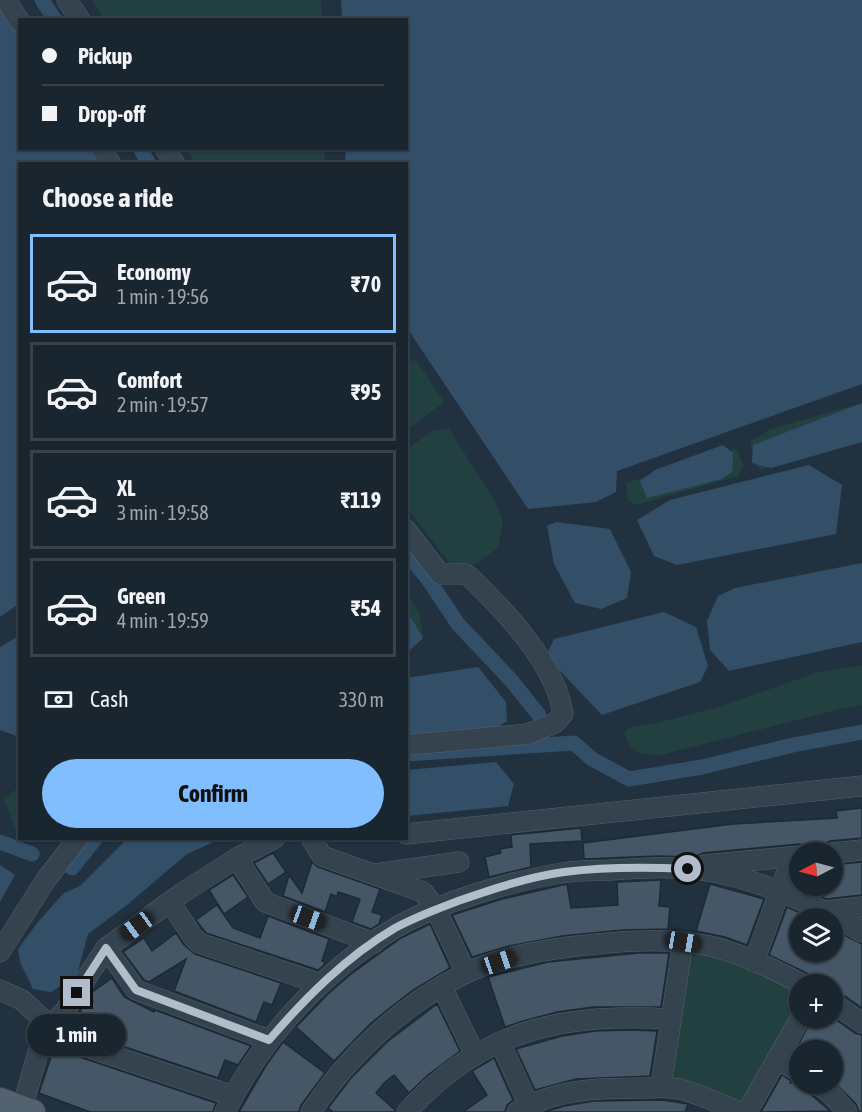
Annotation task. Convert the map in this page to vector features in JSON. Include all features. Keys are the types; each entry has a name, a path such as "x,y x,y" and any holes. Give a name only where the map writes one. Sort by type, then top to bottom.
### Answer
{"street":[{"path":"6,0 18,18"},
{"path":"67,0 79,18"},
{"path":"408,533 440,574 465,574 471,577 521,630 553,680 562,702 563,714 555,723 528,734 408,745"},
{"path":"408,834 862,786"},
{"path":"0,952 45,881 76,840"},
{"path":"18,1107 44,1032 89,975 106,948 237,858 271,840"},
{"path":"312,840 322,856 423,892 436,909 466,974"},
{"path":"843,852 862,850"},
{"path":"237,858 265,902 374,943"},
{"path":"0,990 22,1000 78,1044 229,1104 269,1040 321,984 396,928 436,909 517,882 564,872 672,868 789,858"},
{"path":"372,874 459,862"},
{"path":"672,868 703,870 753,883 818,908"},
{"path":"754,962 789,872"},
{"path":"170,902 193,938 200,943 321,984"},
{"path":"843,909 862,907"},
{"path":"843,921 862,932"},
{"path":"310,1112 324,1091 365,1044 411,1005 466,974 516,957 575,946 617,942 683,942 712,947 789,978"},
{"path":"661,1086 683,942"},
{"path":"106,948 136,990 269,1040"},
{"path":"442,987 475,1055"},
{"path":"843,1010 862,1023"},
{"path":"407,1112 442,1078 475,1055 515,1035 556,1024 599,1018 670,1019"},
{"path":"747,1112 795,1028"},
{"path":"500,1042 526,1110 573,1091 661,1086 682,1090 693,1103 739,1112"},
{"path":"777,1059 789,1066"},
{"path":"831,1094 847,1112"}],"green space":[{"path":"92,0 321,0 322,18 103,18"},
{"path":"187,150 325,150 324,162 194,162"},
{"path":"416,360 444,402 408,429 408,362"},
{"path":"862,403 862,440 760,470 754,463 750,442 771,429"},
{"path":"449,429 496,503 503,523 498,548 471,567 452,566 408,509 408,448 434,430"},
{"path":"736,449 744,466 738,476 635,505 628,500 626,483"},
{"path":"408,595 419,612 423,637 408,641"},
{"path":"862,665 862,705 660,755 641,753 633,749 624,732 631,727 653,724 715,708 816,673"},
{"path":"18,788 18,832 16,831 4,800"},
{"path":"687,948 712,954 789,985 789,1025 742,1109 666,1082"}],"water":[{"path":"341,0 862,0 862,384 617,471 616,492 596,502 528,509 408,329 408,162 345,162 346,150 408,150 408,18 342,18"},
{"path":"0,2 18,29 18,150 99,150 107,162 18,162 18,604 0,617"},
{"path":"862,403 862,442 771,468 752,463 753,445"},
{"path":"723,445 733,453 732,472 722,479 647,498 640,481 655,470"},
{"path":"809,465 842,485 836,534 677,565 654,556 637,520 670,500"},
{"path":"556,522 610,529 631,572 627,598 601,609 575,603 554,564 547,526"},
{"path":"862,563 862,642 729,671 710,650 707,621 718,596 735,588"},
{"path":"408,612 423,638 408,652"},
{"path":"664,612 696,627 708,666 700,682 602,715 546,656 554,639"},
{"path":"18,637 18,737 0,730 0,647"},
{"path":"478,667 506,702 507,721 493,730 408,737 408,678"},
{"path":"496,762 514,784 508,806 408,816 408,770"},
{"path":"126,840 218,840 187,854 127,905 88,934 77,975 51,992 33,989 20,962 18,949 64,893 80,886"},
{"path":"0,865 15,875 0,902"}],"building":[{"path":"862,808 862,838 828,842 789,842 789,845 703,853 695,857 584,859 583,843 733,824 837,818 836,811"},
{"path":"581,828 582,841 530,844 531,867 489,877 485,857 501,853 500,849 512,847 511,835"},
{"path":"273,853 286,872 268,884 254,863"},
{"path":"312,862 318,867 380,889 372,912 382,915 379,924 371,929 352,922 360,899 338,892 337,897 331,894 325,912 283,896 289,875 302,893"},
{"path":"862,862 862,895 826,899 820,896 843,896 843,864"},
{"path":"233,875 248,897 224,914 209,890"},
{"path":"661,880 659,906 670,907 668,929 623,930 562,936 509,946 472,957 452,915 502,899 567,884 571,908 618,905 617,882"},
{"path":"710,884 764,899 747,945 725,937 696,931"},
{"path":"217,905 233,928 260,938 268,916 329,939 322,961 325,962 324,965 318,970 206,933 196,920"},
{"path":"787,907 789,908 789,962 843,962 843,934 862,944 862,1008 843,995 843,974 808,974 769,955"},
{"path":"430,924 450,968 413,990 391,1007 370,1024 334,1061 296,1027 351,974 401,938"},
{"path":"176,933 184,945 195,954 281,983 272,1005 264,1002 256,1022 174,991 186,959 149,982 144,980 123,952 144,938 152,951"},
{"path":"639,953 669,953 661,1007 593,1007 557,1012 505,1027 488,977 548,962"},
{"path":"112,978 124,997 154,1012 155,1010 251,1046 238,1065 225,1060 218,1078 89,1035 91,1027 80,1010 93,1001 89,995 91,993"},
{"path":"437,1004 460,1051 428,1075 409,1093 394,1075 384,1083 376,1093 395,1112 333,1112 328,1108 351,1078 387,1042"},
{"path":"843,1025 862,1035 862,1112 859,1112 856,1104 843,1091 843,1040 801,1040 807,1028 843,1028"},
{"path":"595,1031 657,1031 650,1076 576,1079 535,1090 516,1049 562,1036"},
{"path":"57,1039 74,1055 216,1103 213,1112 90,1112 39,1093"},
{"path":"283,1042 325,1073 301,1105 299,1112 239,1112 267,1064"},
{"path":"494,1058 513,1100 507,1105 505,1112 463,1112 487,1095 472,1071"},
{"path":"782,1075 789,1080 789,1094 810,1094 830,1111 761,1112"},
{"path":"662,1100 688,1104 685,1112 545,1112 594,1101"}],"waterway":[{"path":"42,0 54,18"},
{"path":"141,150 148,162"},
{"path":"408,554 428,579 458,624 510,679 539,715"},
{"path":"408,754 574,743 592,759 629,779 702,767 793,745 862,732"},
{"path":"72,868 94,840"},
{"path":"0,842 32,854"}],"route":[{"path":"77,993 106,948 136,990 269,1040 321,984 357,954 396,928 436,909 517,882 564,872 688,869"}]}
